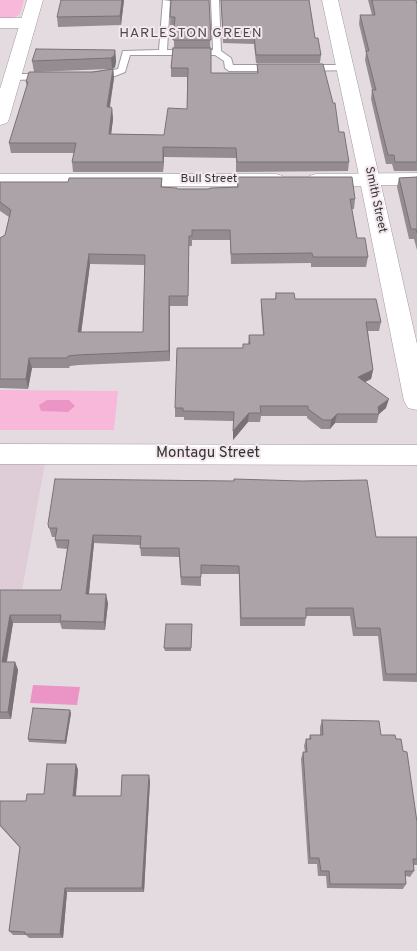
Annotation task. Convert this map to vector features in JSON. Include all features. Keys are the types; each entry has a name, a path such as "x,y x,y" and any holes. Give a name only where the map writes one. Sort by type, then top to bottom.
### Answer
{"street":[{"path":"0,119 35,0"},
{"name":"Smith Street","path":"330,0 417,401"},
{"path":"0,23 28,23"},
{"name":"Bull Street","path":"0,180 417,180"},
{"name":"Montagu Street","path":"0,454 417,455"}],"lane":[{"path":"163,53 166,0"},
{"path":"215,0 217,52"},
{"path":"84,76 118,72 124,67 126,53 217,52 228,60 229,68 346,68"},
{"path":"12,77 56,77"}],"shaded area":[{"path":"0,0 24,0 20,14 12,19 0,19"},
{"path":"0,390 118,391 114,430 0,430"},
{"path":"47,400 69,400 75,406 68,412 41,411 39,405"},
{"path":"0,463 45,463 22,591 0,591"},
{"path":"33,685 80,687 77,705 30,703"}],"building":[{"path":"61,0 122,0 120,16 57,17"},
{"path":"171,0 209,0 211,40 173,40 175,17 170,17"},
{"path":"221,0 309,0 315,38 318,38 321,55 256,55 254,35 223,35"},
{"path":"372,0 416,0 417,162 395,162 394,155 388,155 372,90 376,90 366,51 369,51 360,15 375,15"},
{"path":"173,48 211,48 211,73 258,73 257,64 323,64 333,103 335,103 339,132 344,132 349,162 237,162 236,148 163,147 163,162 72,162 76,143 9,143 28,82 26,82 29,72 93,72 113,69 107,107 112,109 109,134 164,135 168,108 187,109 188,68 171,68"},
{"path":"36,49 115,50 114,56 111,58 32,61"},
{"path":"237,177 352,177 355,199 350,199 357,238 365,238 368,257 313,257 312,253 231,254 230,230 192,230 192,236 189,236 188,296 169,296 169,351 77,355 68,356 67,358 29,358 26,379 0,379 0,238 5,235 11,210 0,202 0,182 68,182 69,178 162,178 161,187 177,189 238,187","holes":["89,254 145,255 143,332 78,332"]},
{"path":"417,177 417,233 416,229 411,229 399,178"},
{"path":"276,293 294,293 295,299 376,299 381,322 366,322 373,370 358,377 389,399 378,407 379,414 337,414 331,420 323,420 308,409 308,406 260,406 261,413 249,413 233,431 234,412 183,411 183,408 175,408 177,348 243,348 243,344 250,344 249,335 264,335 261,299 276,299"},
{"path":"55,479 367,480 376,537 417,537 417,674 386,674 380,628 356,628 353,608 306,608 306,618 241,618 239,566 201,565 201,577 181,577 179,548 140,548 141,536 93,535 86,594 106,594 104,622 60,621 61,615 10,615 2,662 15,662 8,712 0,712 0,590 61,590 69,540 55,540 57,528 49,528 48,524"},
{"path":"166,624 192,624 191,648 164,648"},
{"path":"33,708 70,710 65,741 28,739"},
{"path":"322,720 379,721 381,735 395,735 396,739 401,739 403,751 407,752 417,822 417,859 413,859 414,871 405,871 406,884 330,884 329,871 321,871 319,858 310,858 303,752 307,752 306,739 311,739 310,735 323,735"},
{"path":"47,764 76,764 73,796 121,796 122,775 149,775 142,888 65,888 60,934 25,934 25,932 9,931 20,847 0,825 0,801 26,801 27,794 44,794"}],"district":[{"name":"HARLESTON GREEN","path":"191,34"}]}
